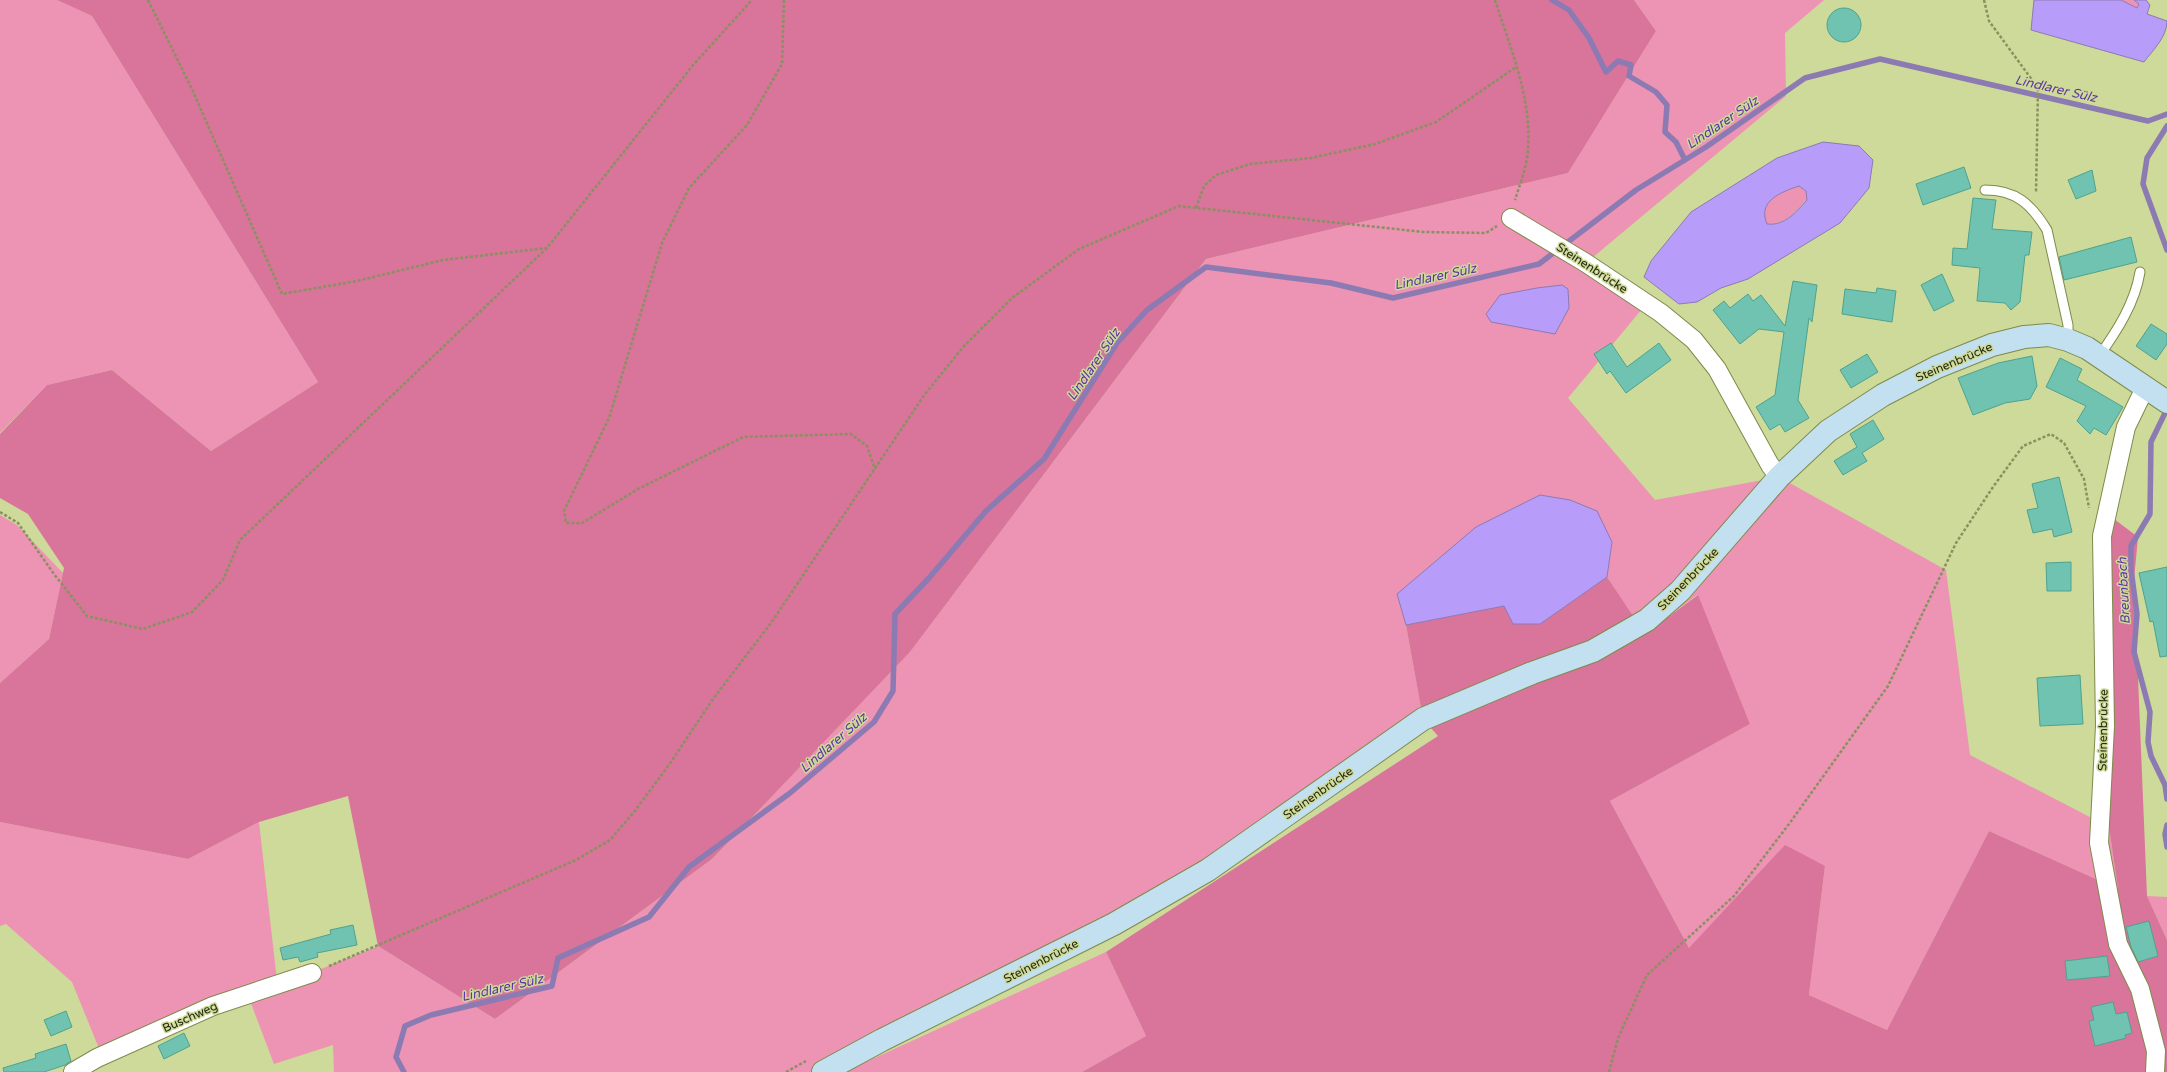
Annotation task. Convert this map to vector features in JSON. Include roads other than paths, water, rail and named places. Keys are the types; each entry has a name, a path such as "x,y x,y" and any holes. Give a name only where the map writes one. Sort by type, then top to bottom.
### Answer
{"main road":[{"name":"Steinenbrücke","path":"823,1072 1114,924 1208,870 1423,719 1532,673 1593,652 1647,620 1680,591 1779,477 1828,431 1883,395 1937,367 1992,345 2024,337 2049,335 2068,340 2087,348 2157,395"}],"street":[{"name":"Steinenbrücke","path":"1511,218 1541,234 1661,313 1694,340 1717,369 1770,465 1779,477"},
{"name":"Steinenbrücke","path":"2155,1072 2156,1051 2140,989 2118,944 2100,843 2105,726 2102,536 2126,427 2157,395"},
{"name":"Buschweg","path":"73,1072 96,1058 213,1006 312,973"}],"lane":[{"path":"1985,190 2000,190 2017,196 2040,217 2047,230 2052,248 2068,325 2068,340"},
{"path":"2099,356 2114,336 2132,302 2140,272"}],"waterway":[{"path":"1552,0 1569,10 1589,38 1606,72 1618,61 1631,65 1629,76 1656,92 1667,105 1665,132 1676,142 1685,160"},
{"name":"Lindlarer Sülz","path":"404,1072 396,1057 405,1026 431,1015 552,986 558,958 649,917 689,867 790,793 874,722 893,691 895,614 929,578 986,511 1044,459 1117,343 1147,310 1206,267 1331,283 1393,298 1539,264 1636,190 1706,147 1805,78 1880,59 2148,121 2167,114"},
{"name":"Breunbach","path":"2167,126 2147,158 2143,184 2167,250"},
{"name":"Breunbach","path":"2167,409 2151,442 2150,514 2131,546 2131,569 2137,614 2134,652 2150,712 2148,742 2151,756 2165,785 2167,799"},
{"name":"Breunbach","path":"2167,825 2165,834 2167,847"}]}
